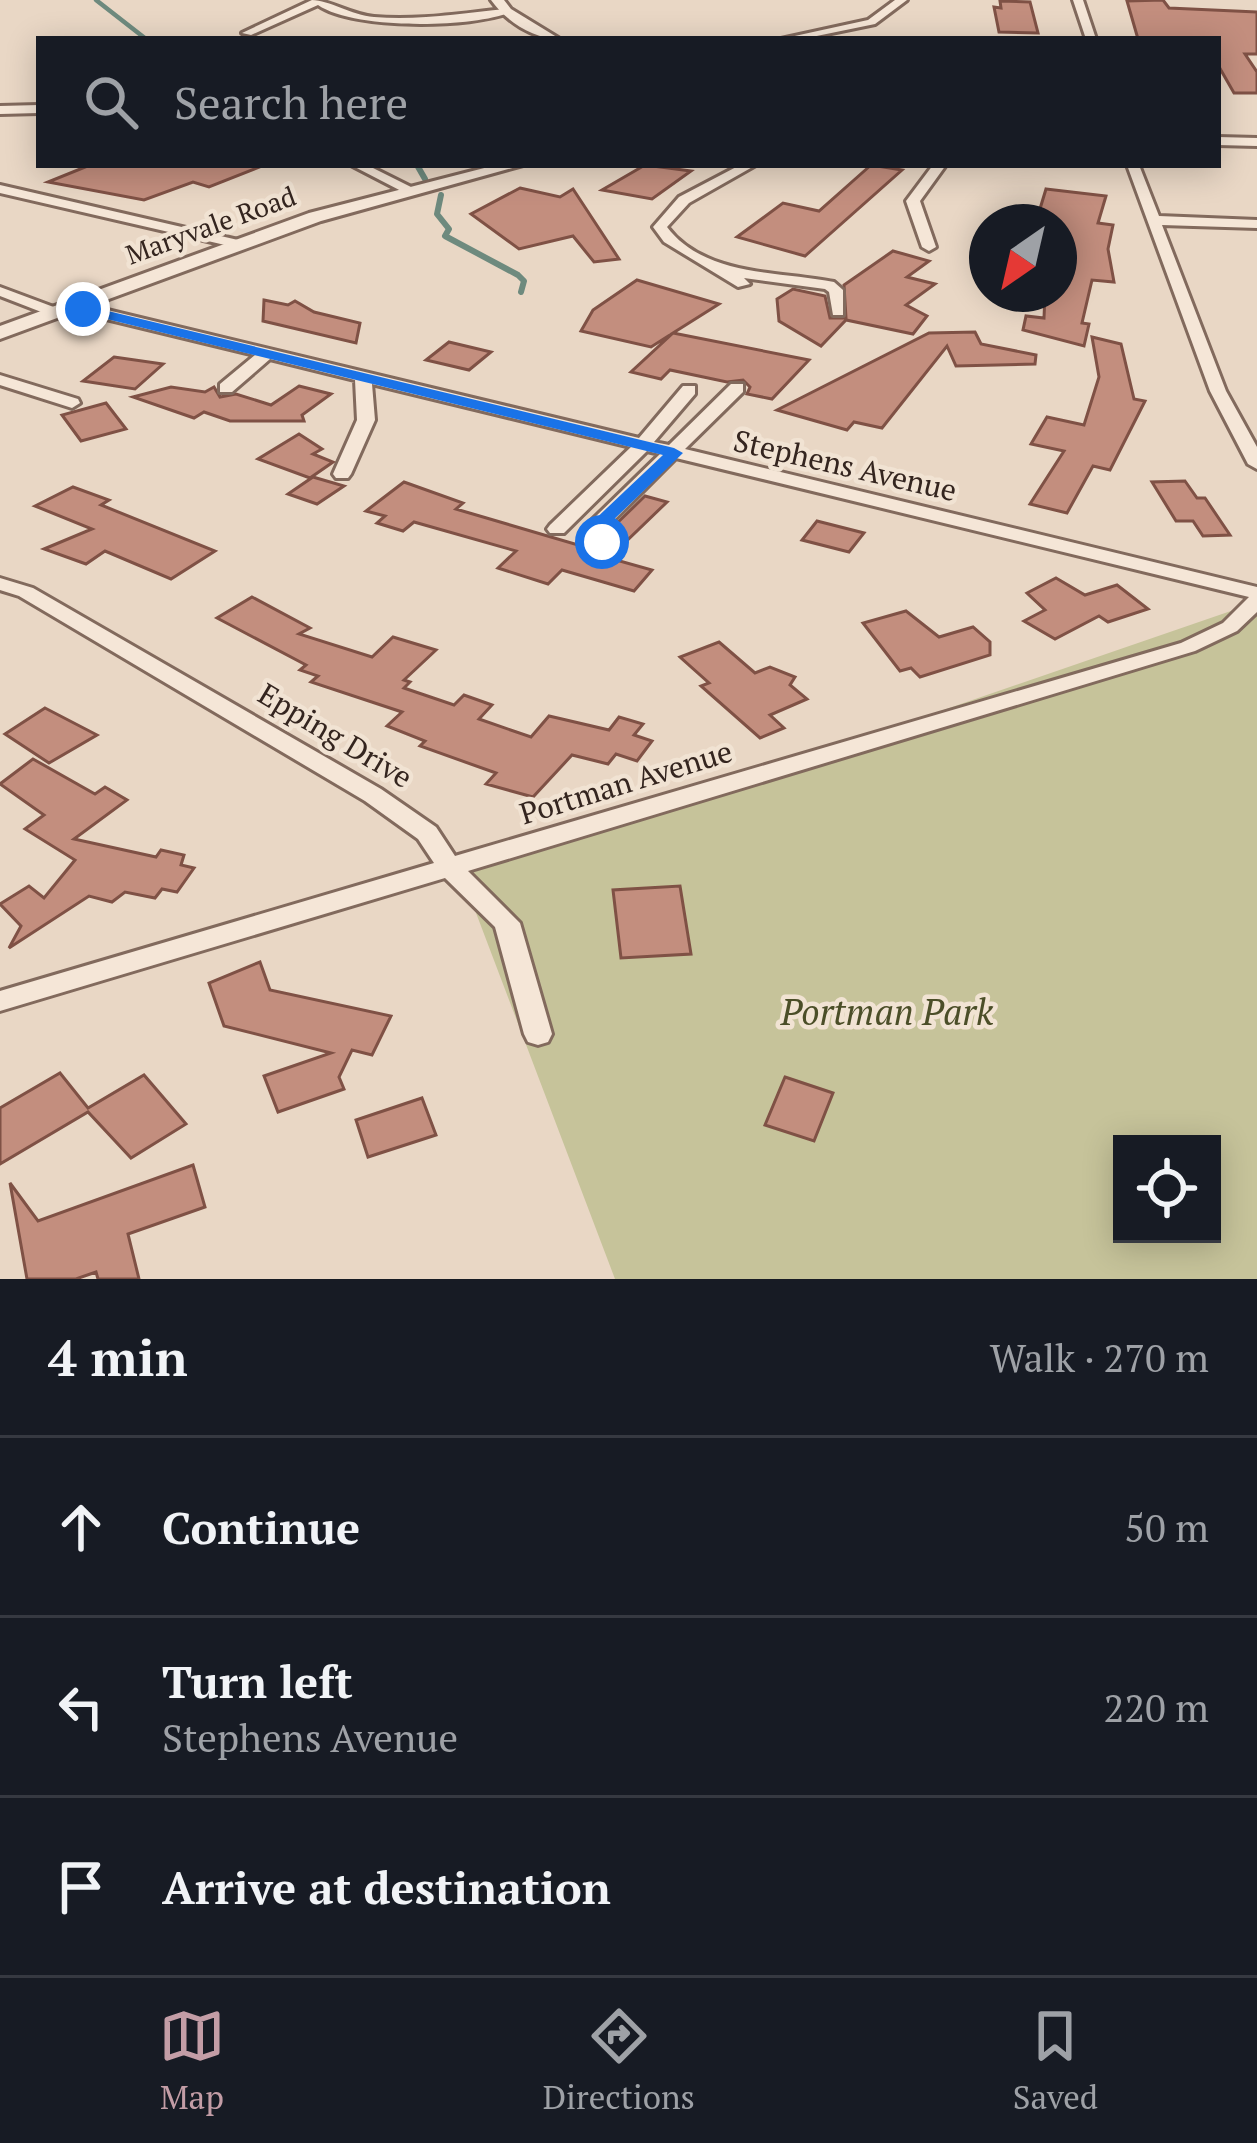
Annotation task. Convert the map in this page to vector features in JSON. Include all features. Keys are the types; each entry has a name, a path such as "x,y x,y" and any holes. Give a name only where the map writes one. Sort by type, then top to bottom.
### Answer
{"street":[{"path":"801,36 871,22 902,0"},
{"path":"1078,0 1090,36"},
{"path":"247,33 317,1 334,14 371,19 502,6 548,36"},
{"path":"0,110 36,109"},
{"path":"1221,141 1257,142"},
{"path":"363,168 412,190"},
{"name":"Maryvale Road","path":"0,332 238,244 412,190 503,168"},
{"path":"743,284 669,239 660,226 684,200 744,168"},
{"path":"929,247 913,201 938,168"},
{"path":"1134,168 1218,391 1251,440 1257,464"},
{"path":"0,189 238,244"},
{"path":"1151,220 1257,224"},
{"path":"721,271 829,285 836,290 838,312"},
{"name":"Stephens Avenue","path":"0,291 1257,597"},
{"path":"226,388 266,354"},
{"path":"342,474 366,420 363,377"},
{"path":"0,380 72,403"},
{"path":"602,542 598,525 737,388"},
{"path":"556,529 626,464 689,390"},
{"name":"Epping Drive","path":"0,584 26,592 373,795 427,833 449,868 507,922 538,1034"},
{"name":"Portman Avenue","path":"0,1001 1188,647 1230,627 1257,597"}],"green space":[{"name":"Portman Park","path":"1257,602 1257,1279 615,1279 462,876"}],"building":[{"path":"1163,0 1169,8 1257,12 1257,54 1245,54 1257,72 1257,93 1234,93 1221,70 1221,36 1137,36 1127,1"},
{"path":"1000,1 1030,2 1038,33 999,32 994,7 1001,8"},
{"path":"83,168 257,168 209,187 193,182 144,200 48,182"},
{"path":"640,168 691,171 652,199 602,190"},
{"path":"868,168 902,170 805,256 737,237 783,203 819,211"},
{"path":"520,188 560,197 573,189 619,259 594,262 573,236 519,249 471,214"},
{"path":"1046,189 1106,196 1098,223 1113,225 1108,249 1114,282 1092,280 1082,323 1089,324 1084,346 1023,330 1026,316 1077,312 1077,204 1041,204"},
{"path":"893,251 929,261 907,277 935,284 906,305 927,316 913,334 846,320 821,346 779,321 777,299 793,289 825,296 830,318 846,318 844,285"},
{"path":"637,280 719,304 651,347 581,331 593,310"},
{"path":"264,300 288,305 295,301 314,312 360,323 356,343 263,321"},
{"path":"975,332 981,344 1036,355 1035,364 956,366 947,346 882,428 854,422 847,430 777,410 929,333"},
{"path":"673,333 809,360 772,399 747,394 750,387 743,380 727,382 670,370 661,379 631,372"},
{"path":"1092,337 1121,344 1134,399 1145,401 1110,470 1093,466 1067,513 1030,504 1064,451 1031,444 1047,417 1084,425 1099,377"},
{"path":"449,342 491,352 469,370 426,360"},
{"path":"114,357 163,364 135,389 83,381"},
{"path":"299,386 331,394 302,415 304,421 230,421 204,412 194,418 133,397 171,387 205,392 214,387 220,397 236,394 271,405"},
{"path":"106,403 126,429 81,441 62,415"},
{"path":"299,434 322,449 313,454 333,462 310,478 258,459"},
{"path":"313,477 344,486 317,504 288,494"},
{"path":"1185,481 1197,498 1205,498 1230,535 1203,536 1193,521 1176,521 1152,482"},
{"path":"404,482 463,503 456,509 595,550 613,548 616,541 611,529 645,496 667,502 609,558 652,570 634,591 562,570 548,584 498,568 516,551 414,522 403,531 377,523 385,516 366,511"},
{"path":"73,487 109,500 101,505 215,551 171,579 105,551 86,564 44,549 92,529 35,506"},
{"path":"817,521 864,533 849,552 802,540"},
{"path":"1056,578 1085,595 1117,585 1148,609 1108,622 1099,616 1055,639 1024,621 1045,610 1027,593"},
{"path":"252,597 310,628 299,634 372,657 393,637 436,650 404,680 410,682 404,688 454,705 464,695 492,705 479,719 531,737 549,716 609,730 619,717 643,724 634,735 652,741 637,761 616,754 608,764 572,755 533,797 486,784 496,773 420,746 425,741 387,726 402,712 311,682 318,676 300,670 306,665 217,618"},
{"path":"906,611 939,637 973,627 990,642 990,655 920,677 911,668 900,671 863,623"},
{"path":"719,642 755,673 770,667 795,677 790,685 807,699 770,715 784,728 760,738 701,686 709,683 680,657"},
{"path":"45,708 97,735 49,763 5,734"},
{"path":"33,759 95,794 105,787 127,800 74,839 156,857 161,850 184,855 181,865 194,868 177,892 162,889 155,898 125,892 112,902 89,896 9,948 21,926 0,904 29,886 44,898 75,860 25,829 44,815 0,784"},
{"path":"680,886 691,954 621,958 613,890"},
{"path":"260,962 270,990 391,1016 372,1055 352,1050 339,1077 344,1089 278,1112 264,1076 331,1053 224,1026 209,983"},
{"path":"60,1073 88,1108 144,1075 186,1124 131,1158 88,1112 0,1164 0,1108"},
{"path":"785,1077 833,1093 814,1141 765,1125"},
{"path":"422,1098 436,1135 368,1157 356,1120"},
{"path":"193,1165 205,1207 128,1234 139,1279 98,1279 96,1272 76,1279 27,1279 10,1183 38,1221"}],"waterway":[{"path":"96,0 142,36"},
{"path":"419,168 425,179"},
{"path":"441,195 437,214 449,229 445,236 518,275 524,281 521,292"}],"route":[{"path":"83,309 674,453 598,525 596,535 602,542"}]}
